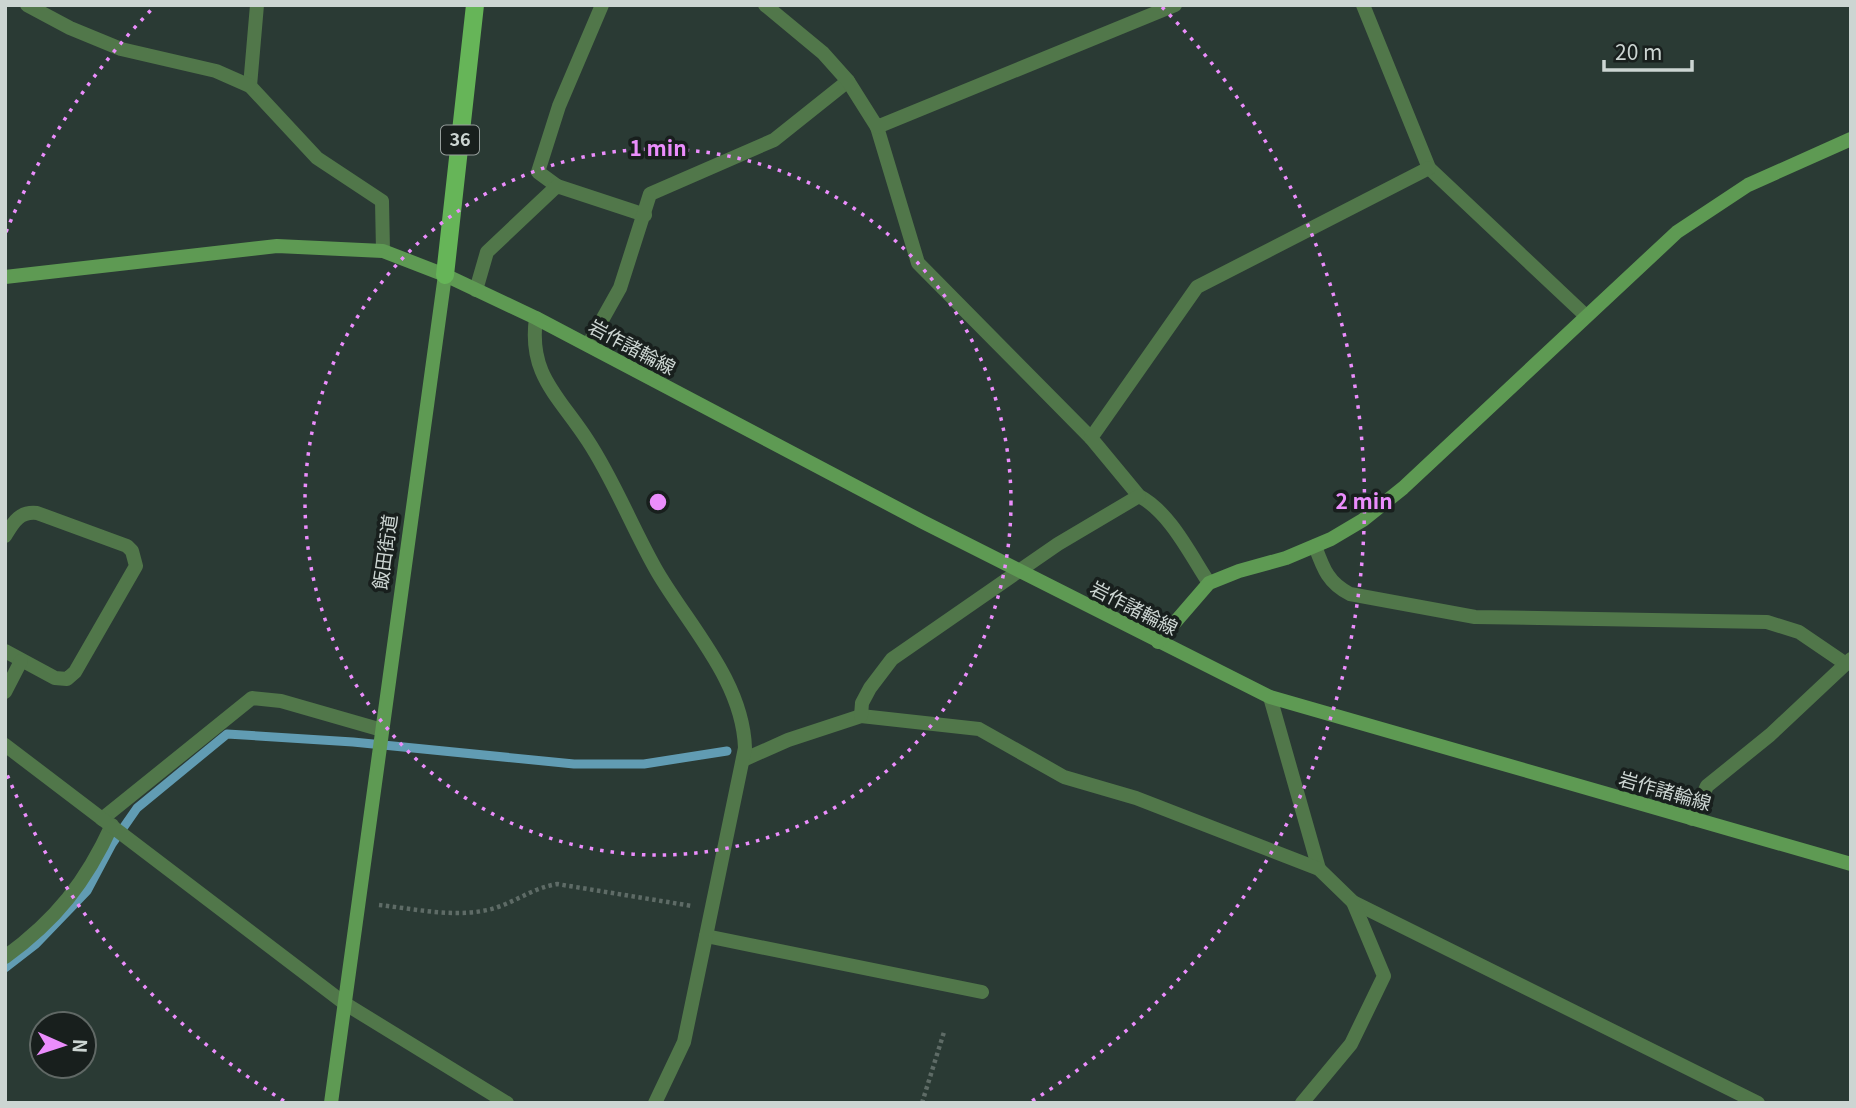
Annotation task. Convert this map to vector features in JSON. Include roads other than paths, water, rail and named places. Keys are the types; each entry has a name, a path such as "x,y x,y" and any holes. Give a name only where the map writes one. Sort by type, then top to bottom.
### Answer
{"main road":[{"name":"飯田街道","path":"331,1103 445,275 475,5"},
{"path":"1158,642 1209,583 1315,546 1363,520 1404,488 1643,261 1710,208 1748,185 1851,139"},
{"name":"岩作諸輪線","path":"5,277 277,246 383,251 445,275 536,318 1020,572 1270,697 1851,864"}],"street":[{"path":"27,5 69,28 121,49 216,71 250,86 317,158 382,201 383,251"},
{"path":"250,86 257,5"},
{"path":"602,5 559,106 538,172 557,186 645,215"},
{"path":"765,5 823,53 848,81 877,127 918,263 1091,438 1139,496 1149,501 1209,583"},
{"path":"877,127 1175,5"},
{"path":"1363,5 1429,168 1584,315"},
{"path":"588,345 620,288 650,194 774,140 848,81"},
{"path":"1091,438 1197,287 1429,168"},
{"path":"476,290 487,252 557,186"},
{"path":"536,318 534,352 539,369 589,442 658,572 736,700 745,732 743,760 684,1042 655,1103"},
{"path":"861,716 862,703 870,688 892,659 1058,544 1139,496"},
{"path":"5,536 17,518 29,512 37,513 127,546 136,559 134,574 75,672 67,679 55,678 5,651"},
{"path":"1315,546 1325,573 1336,587 1350,594 1475,617 1767,622 1799,632 1848,661 1770,735 1707,786 1692,819"},
{"path":"5,692 21,660"},
{"path":"1270,697 1319,869"},
{"path":"5,957 24,943 83,884 107,822 252,698 281,701 382,730"},
{"path":"743,760 788,740 861,716 979,729 1064,777 1136,798 1319,869 1353,902 1758,1103"},
{"path":"5,745 344,1003 507,1103"},
{"path":"1302,1103 1351,1044 1384,976 1353,902"},
{"path":"706,936 982,992"}],"waterway":[{"path":"5,968 36,944 87,891 112,844 137,808 227,734 353,742 574,764 644,764 727,751"}]}
